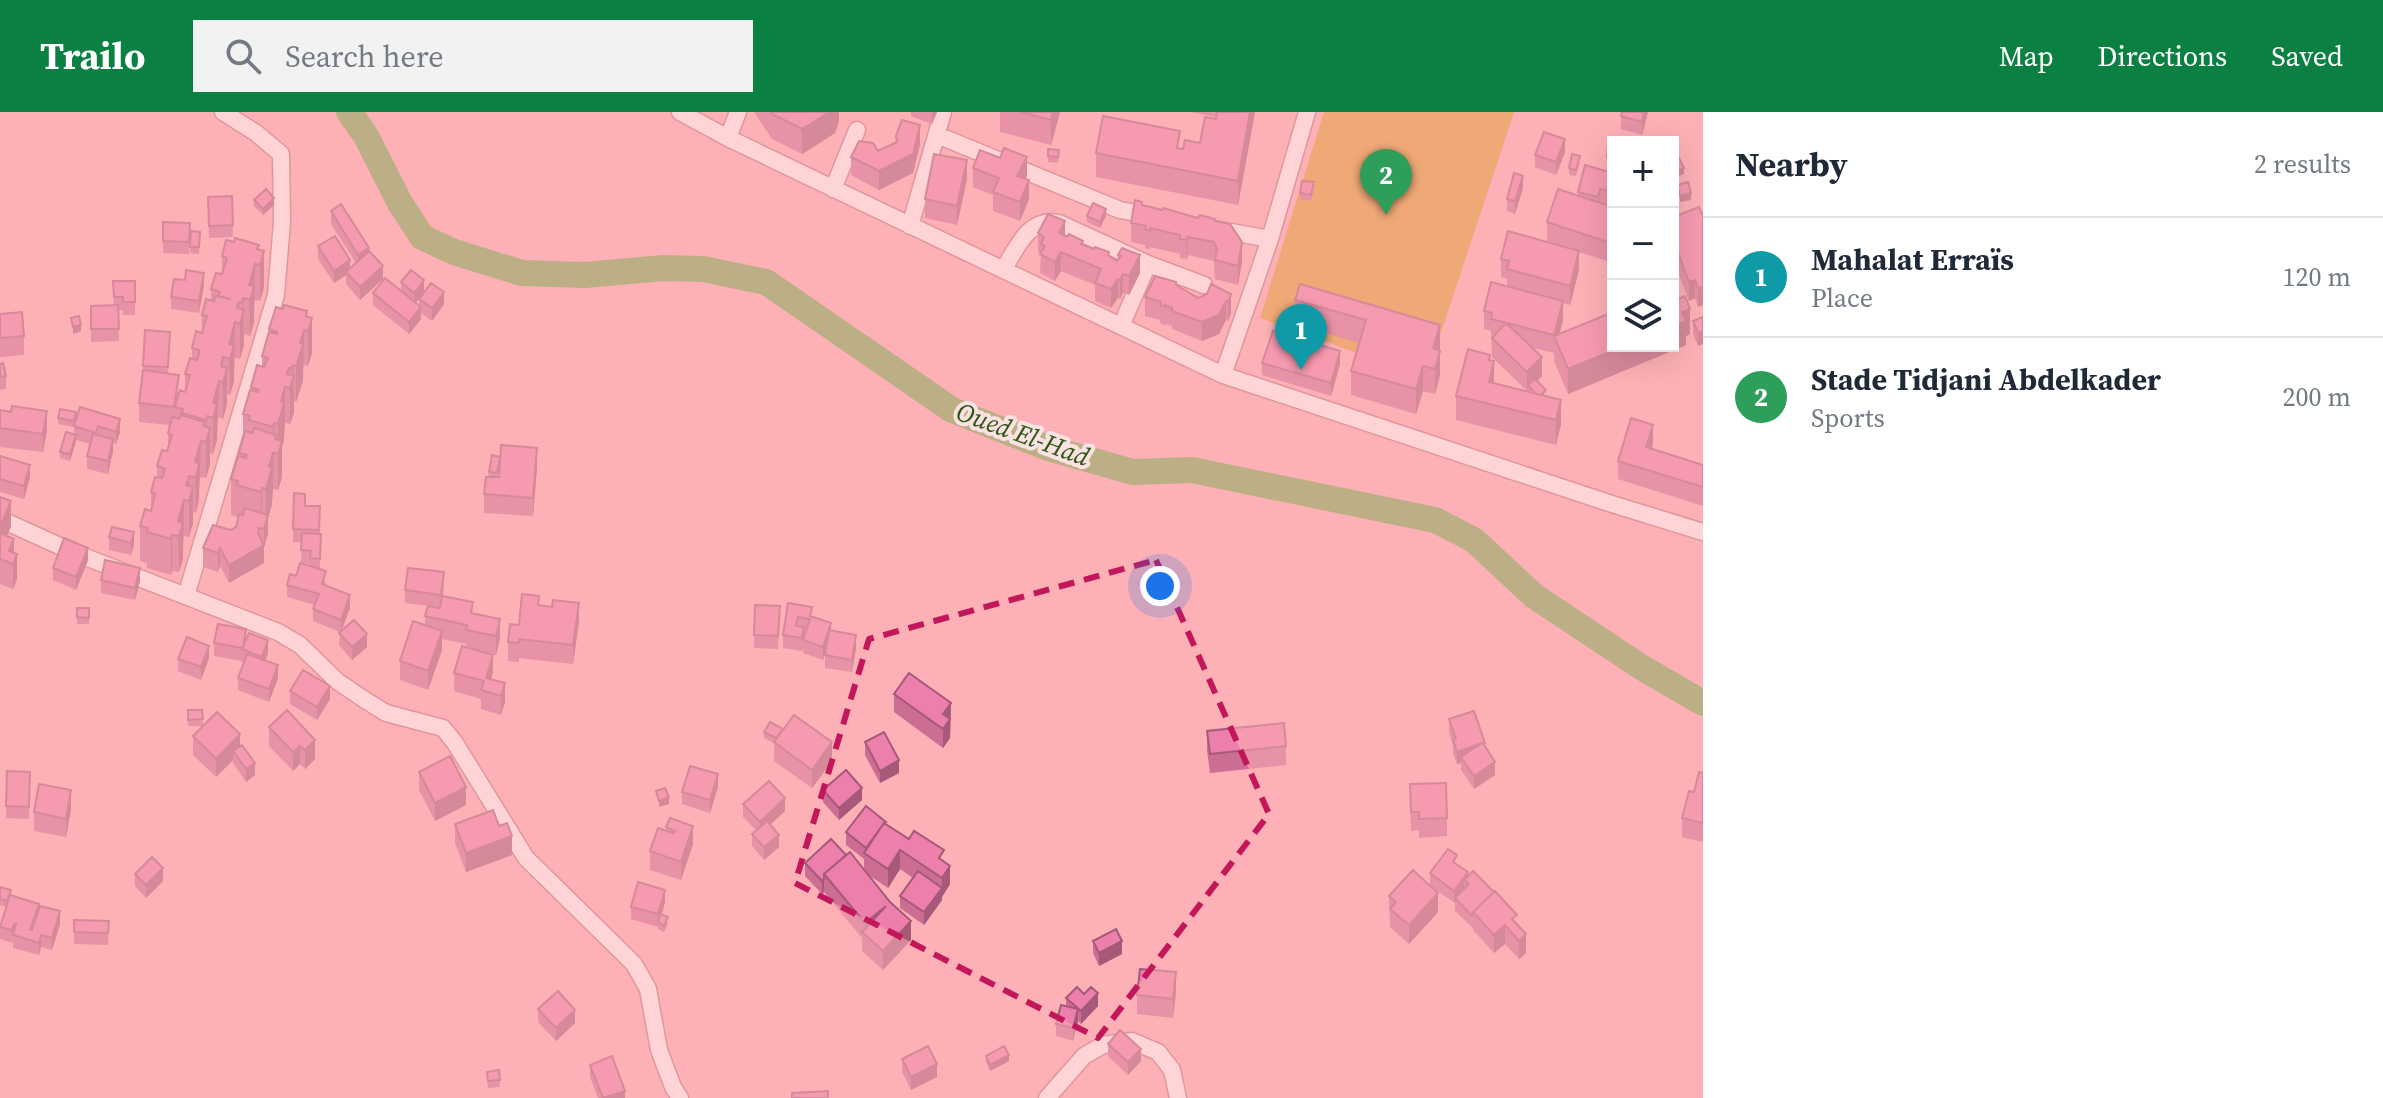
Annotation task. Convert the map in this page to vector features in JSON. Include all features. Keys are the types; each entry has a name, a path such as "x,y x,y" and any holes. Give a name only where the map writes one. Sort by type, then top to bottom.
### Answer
{"street":[{"path":"186,596 276,295 280,254 281,154 223,112"},
{"path":"680,112 833,189 1223,375 1703,532"},
{"path":"728,138 738,112"},
{"path":"910,226 943,112"},
{"path":"1223,375 1270,239 1307,112"},
{"path":"833,189 857,130"},
{"path":"937,135 1120,210 1165,219"},
{"path":"1003,270 1029,230 1051,221 1204,285"},
{"path":"1195,225 1270,239"},
{"path":"1121,326 1148,264"},
{"path":"0,519 75,553 278,632 300,645 337,681 386,713 443,728 526,858 634,964 648,989 659,1050 680,1098"},
{"path":"1047,1098 1084,1056 1103,1045 1132,1041 1158,1052 1172,1070 1178,1098"}],"highlighted area":[{"path":"1156,560 1269,814 1098,1038 795,883 869,639"}],"shaded area":[{"path":"1324,112 1514,112 1426,378 1260,318"}],"building":[{"path":"771,112 830,112 802,129"},
{"path":"1020,112 1053,112 1051,120"},
{"path":"1217,112 1250,112 1238,181 1096,153 1103,116 1180,131 1177,148 1183,149 1185,140 1200,143 1205,117 1216,119"},
{"path":"1622,112 1644,112 1642,122 1621,116"},
{"path":"902,120 920,125 913,154 879,171 851,157 859,141 873,143 878,151 897,142"},
{"path":"1544,132 1565,139 1556,162 1535,155"},
{"path":"1004,148 1027,157 1017,176 1029,180 1020,202 993,192 999,178 973,168 980,150 1000,158"},
{"path":"1048,149 1059,150 1058,157 1048,156"},
{"path":"934,154 967,160 957,206 925,199"},
{"path":"1572,154 1580,156 1576,170 1569,168"},
{"path":"1585,165 1607,171 1607,191 1600,189 1598,197 1578,192"},
{"path":"1514,173 1523,176 1515,201 1507,199"},
{"path":"1302,181 1314,182 1311,195 1300,193"},
{"path":"1688,182 1691,193 1680,196 1679,184"},
{"path":"266,189 274,198 263,209 254,200"},
{"path":"1558,189 1607,205 1607,242 1547,222"},
{"path":"232,196 233,225 209,226 208,197"},
{"path":"1135,200 1142,202 1142,205 1198,218 1200,215 1230,224 1242,242 1238,266 1215,260 1217,249 1214,242 1188,237 1187,240 1180,239 1180,235 1150,228 1150,231 1145,229 1146,226 1131,223"},
{"path":"1093,203 1106,209 1100,222 1087,216"},
{"path":"341,204 369,248 358,255 331,211"},
{"path":"1699,207 1703,217 1703,287 1698,288 1695,280 1689,282 1679,256 1679,215"},
{"path":"1048,214 1065,221 1059,233 1067,237 1069,234 1083,241 1081,244 1109,252 1108,255 1117,261 1122,248 1140,255 1129,276 1123,274 1111,289 1095,283 1101,269 1061,252 1055,262 1040,254 1045,246 1041,244 1044,237 1038,233"},
{"path":"163,222 190,223 189,242 163,241"},
{"path":"191,231 200,232 199,247 190,247"},
{"path":"1508,231 1579,251 1570,286 1507,269 1509,261 1501,259"},
{"path":"335,236 350,260 334,271 318,246"},
{"path":"235,238 259,245 257,249 264,251 260,265 255,264 249,285 254,287 250,300 243,298 242,303 239,302 237,308 244,310 240,324 235,322 229,344 234,345 230,359 223,357 221,366 227,368 223,383 219,381 213,403 217,404 213,418 207,416 206,420 182,413 183,409 175,407 180,390 185,392 190,375 185,374 190,358 197,360 199,354 199,350 192,348 196,331 202,333 207,316 202,315 206,299 214,301 215,296 231,299 218,296 220,292 211,289 216,273 222,274 227,258 222,256 226,240 234,242"},
{"path":"369,251 383,266 360,287 346,272"},
{"path":"186,270 204,273 199,301 171,297 174,279 185,280"},
{"path":"411,270 424,280 414,293 401,282"},
{"path":"1155,276 1176,282 1176,285 1198,298 1207,294 1211,284 1231,294 1219,315 1202,322 1145,297"},
{"path":"385,278 421,307 409,322 373,293"},
{"path":"113,281 135,281 135,302 123,302 123,297 114,297"},
{"path":"1491,282 1563,301 1554,335 1491,319 1492,313 1484,311"},
{"path":"431,283 444,292 432,308 419,299"},
{"path":"1300,284 1440,325 1433,348 1440,351 1435,369 1423,366 1416,389 1351,371 1366,320 1295,300"},
{"path":"1685,296 1690,309 1682,312 1686,321 1679,324 1679,299"},
{"path":"118,305 119,329 91,329 91,306"},
{"path":"284,305 307,311 306,316 312,318 308,331 304,330 296,366 289,368 287,374 294,376 290,388 285,387 278,424 274,423 273,427 249,420 250,416 243,414 250,390 259,390 251,387 257,365 264,367 268,358 262,356 269,332 277,334 269,329 276,307 283,309"},
{"path":"22,312 24,336 0,338 0,314"},
{"path":"1607,314 1609,352 1568,369 1554,336"},
{"path":"79,316 81,325 73,327 71,318"},
{"path":"1703,317 1703,331 1698,333 1693,321"},
{"path":"1506,323 1542,357 1527,372 1492,338"},
{"path":"145,330 170,332 168,367 143,366"},
{"path":"1273,331 1340,351 1331,383 1262,363"},
{"path":"1468,349 1490,355 1489,360 1494,361 1489,382 1561,400 1556,420 1456,396"},
{"path":"3,363 6,376 0,377 0,364"},
{"path":"143,370 179,375 174,407 139,403"},
{"path":"1535,379 1546,390 1541,395 1528,385"},
{"path":"12,406 47,411 43,434 0,428 0,410 11,412"},
{"path":"80,407 120,419 116,432 98,426 96,433 74,426"},
{"path":"60,409 76,412 74,421 58,418"},
{"path":"181,415 204,422 203,426 210,428 206,442 201,441 195,462 199,464 196,477 189,476 186,485 193,487 189,501 184,500 178,521 183,523 179,536 172,535 171,539 147,532 148,528 140,526 145,509 151,511 155,477 162,478 165,469 157,466 162,450 167,451 172,435 168,433 172,417 179,419"},
{"path":"1631,418 1653,425 1646,447 1703,465 1703,487 1618,461"},
{"path":"254,428 276,435 275,439 282,441 278,454 273,453 266,489 262,488 261,492 237,485 238,481 231,479 238,456 246,458 247,455 239,453 245,431 253,433"},
{"path":"66,432 76,435 70,454 60,452"},
{"path":"93,434 113,439 108,461 87,456"},
{"path":"501,445 537,448 533,498 484,494 486,477 499,477"},
{"path":"492,455 500,457 497,473 489,472"},
{"path":"0,456 30,465 24,486 0,479"},
{"path":"294,493 305,494 305,506 320,506 319,530 293,529"},
{"path":"0,497 11,501 0,527"},
{"path":"245,508 268,515 264,529 259,528 258,533 264,545 229,565 220,548 218,553 203,548 213,525 231,530 236,527 239,514 243,515"},
{"path":"112,527 134,532 131,543 109,537"},
{"path":"0,533 14,539 9,551 17,554 13,564 0,559"},
{"path":"302,533 321,534 320,559 310,558 311,551 301,550"},
{"path":"64,538 88,548 76,577 53,568"},
{"path":"105,560 140,568 135,588 101,580"},
{"path":"300,563 326,571 322,584 350,595 341,620 313,609 319,594 287,585 290,574 296,576"},
{"path":"408,568 444,572 441,595 405,590"},
{"path":"522,594 539,596 538,605 552,607 553,600 579,603 573,645 519,639 519,643 508,642 510,624 519,625"},
{"path":"442,596 473,602 471,613 500,619 496,636 466,630 467,625 425,616 428,606 440,608"},
{"path":"788,603 812,607 810,616 831,623 823,647 803,640 810,619 798,617 796,626 804,627 802,638 783,635"},
{"path":"755,605 780,606 778,636 754,635"},
{"path":"77,608 89,608 89,618 77,617"},
{"path":"354,620 367,634 352,647 339,633"},
{"path":"413,621 442,631 428,671 400,661"},
{"path":"218,624 246,629 243,648 214,643"},
{"path":"829,630 856,635 852,660 825,655"},
{"path":"249,633 268,640 262,657 242,649"},
{"path":"187,637 209,646 201,667 178,659"},
{"path":"462,646 493,655 486,678 505,683 501,696 481,690 484,681 454,673"},
{"path":"247,654 278,665 269,689 238,678"},
{"path":"303,670 330,686 317,707 290,691"},
{"path":"909,673 951,703 943,714 950,719 943,729 894,694"},
{"path":"188,710 202,710 203,719 188,720"},
{"path":"287,710 315,740 305,750 300,746 293,752 269,727"},
{"path":"1474,711 1483,743 1495,762 1474,776 1461,757 1482,743 1457,752 1449,719"},
{"path":"217,712 240,734 216,759 193,736"},
{"path":"794,715 832,742 812,770 774,742"},
{"path":"770,722 783,729 776,738 764,732"},
{"path":"1284,723 1286,746 1210,754 1207,731"},
{"path":"884,732 899,760 880,771 865,742"},
{"path":"242,745 255,763 246,769 233,751"},
{"path":"450,756 466,787 435,803 419,772"},
{"path":"690,766 718,774 710,800 682,792"},
{"path":"846,770 862,788 839,808 823,790"},
{"path":"7,771 30,772 29,807 6,806"},
{"path":"1699,772 1703,773 1703,823 1682,818 1689,791 1694,792"},
{"path":"769,781 785,798 760,822 743,804"},
{"path":"1446,783 1447,818 1419,819 1419,812 1411,812 1410,784"},
{"path":"39,784 71,790 66,819 34,812"},
{"path":"665,788 669,797 659,801 656,791"},
{"path":"866,806 886,822 866,848 846,832"},
{"path":"493,810 499,826 507,823 512,836 466,853 455,824"},
{"path":"670,818 693,826 681,862 650,851 658,828 675,831 666,827"},
{"path":"767,821 779,835 764,847 752,834"},
{"path":"884,823 909,839 914,831 944,850 939,858 950,866 942,878 900,850 888,869 864,853"},
{"path":"831,839 846,855 824,874 822,881 805,863"},
{"path":"1448,849 1457,855 1453,862 1468,872 1454,891 1430,873"},
{"path":"850,852 890,902 911,921 883,951 862,932 886,906 865,923 824,874"},
{"path":"152,857 163,868 146,885 135,874"},
{"path":"1413,870 1438,893 1409,925 1390,909 1396,902 1389,896"},
{"path":"918,871 942,888 924,912 900,896"},
{"path":"1473,871 1494,892 1472,916 1455,898 1469,884 1464,880"},
{"path":"638,882 665,890 658,914 631,907"},
{"path":"0,887 11,890 7,901 0,899"},
{"path":"1495,891 1517,915 1512,919 1526,934 1519,941 1505,925 1494,935 1473,912"},
{"path":"10,895 39,904 30,930 40,906 60,911 52,938 41,935 39,943 13,935 16,924 12,930 0,927"},
{"path":"660,914 668,917 664,926 658,922"},
{"path":"74,920 109,921 108,933 74,932"},
{"path":"1116,929 1122,941 1099,953 1093,941"},
{"path":"1140,969 1176,972 1173,999 1137,995"},
{"path":"1077,987 1084,994 1091,987 1098,993 1081,1011 1066,998"},
{"path":"558,991 575,1010 556,1028 538,1009"},
{"path":"1061,1005 1078,1009 1073,1028 1056,1024"},
{"path":"1120,1030 1141,1049 1128,1062 1108,1044"},
{"path":"928,1046 937,1064 911,1077 902,1059"},
{"path":"1004,1046 1009,1055 990,1065 986,1056"},
{"path":"612,1056 625,1091 603,1098 590,1065"},
{"path":"499,1070 500,1080 488,1081 487,1072"},
{"path":"828,1091 828,1098 792,1098 792,1093"}],"waterway":[{"name":"Oued El-Had","path":"349,112 366,136 400,203 422,237 454,252 522,273 585,275 663,268 703,269 766,282 952,410 1048,448 1133,472 1192,470 1435,520 1474,540 1534,596 1641,667 1703,703"}],"place":[{"name":"Stade Tidjani Abdelkader","path":"1386,215"},
{"name":"Mahalat Erraïs","path":"1301,370"}]}
